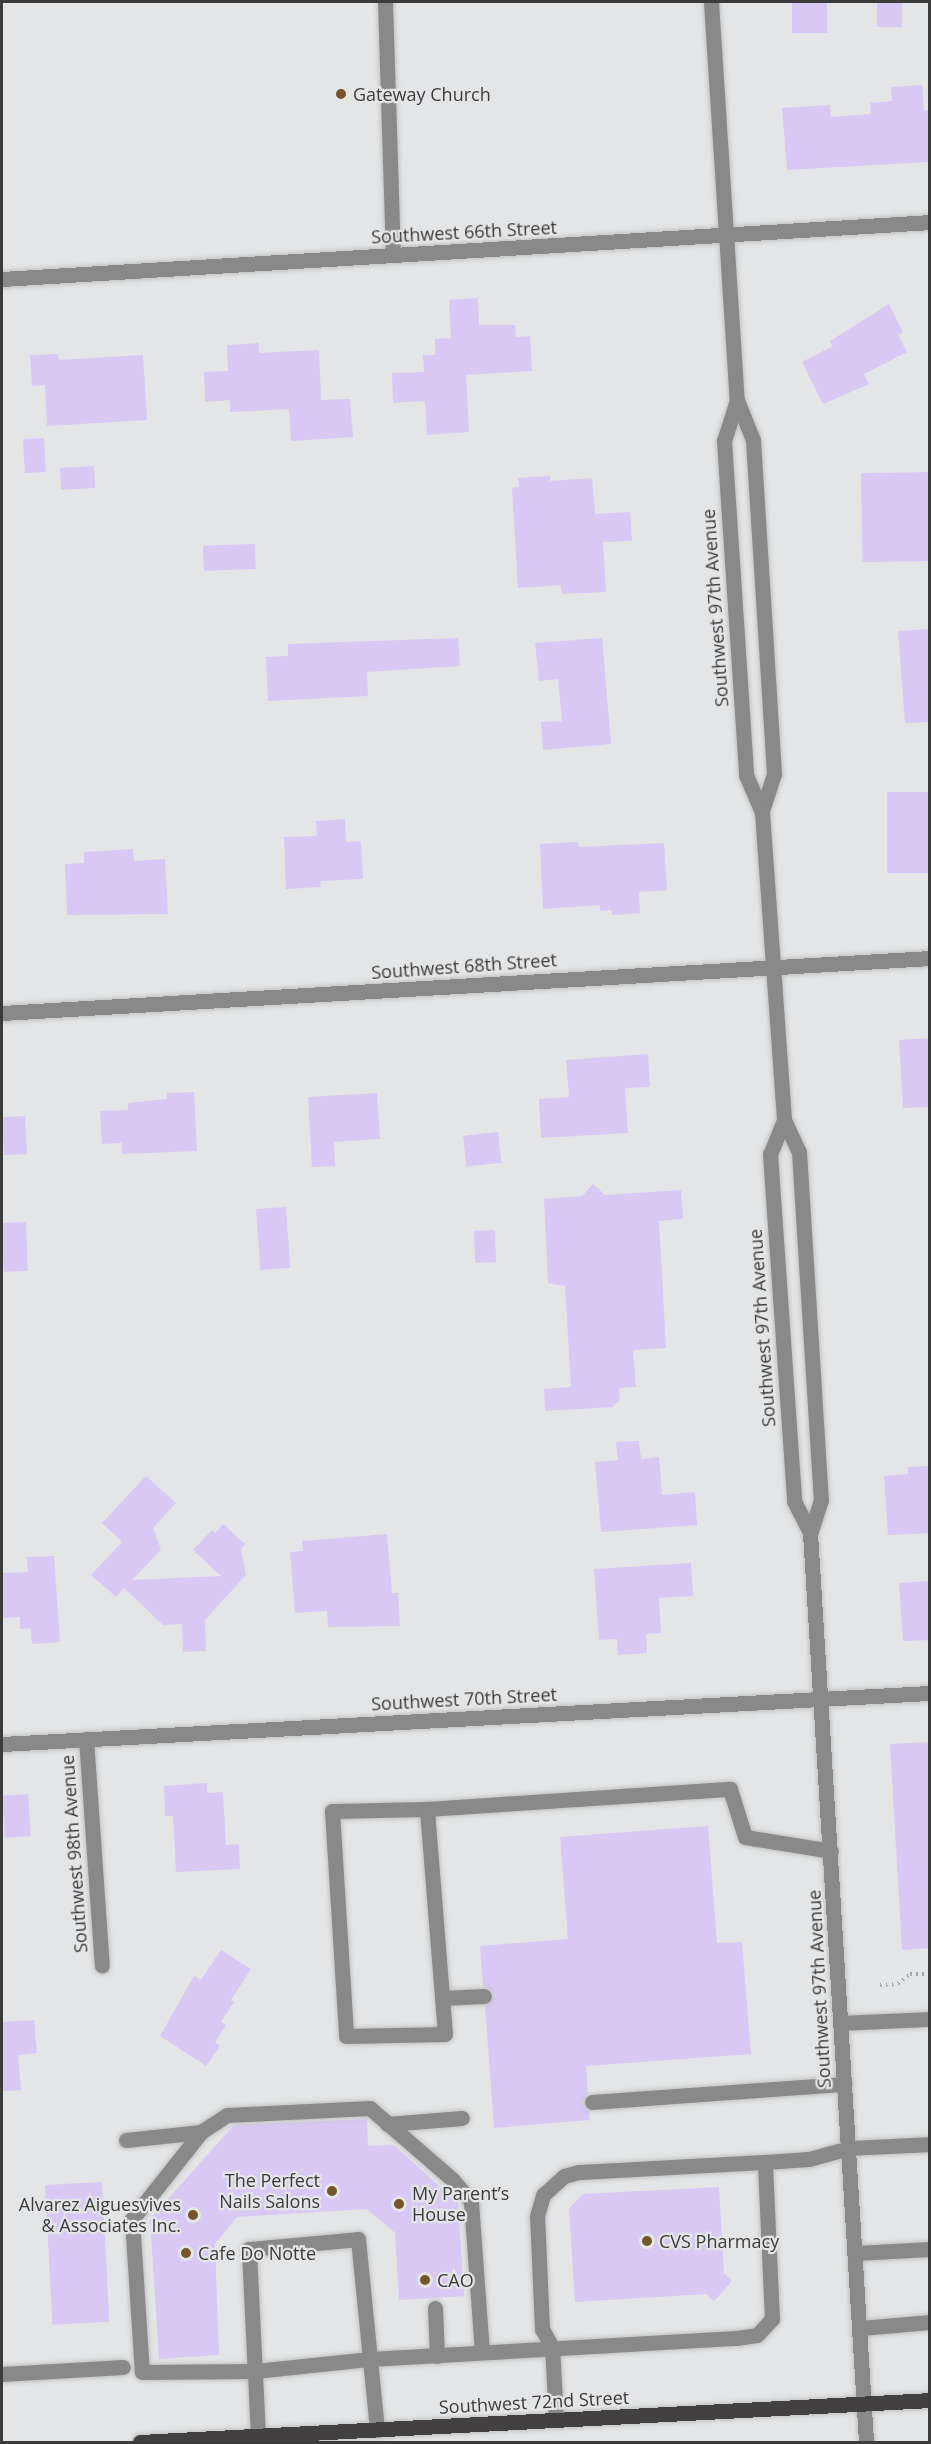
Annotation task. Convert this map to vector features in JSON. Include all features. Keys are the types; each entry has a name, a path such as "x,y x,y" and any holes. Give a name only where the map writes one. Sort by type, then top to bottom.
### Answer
{"main road":[{"name":"Southwest 72nd Street","path":"140,2442 258,2439 377,2430 930,2400"}],"street":[{"path":"385,2 393,255"},
{"name":"Southwest 97th Avenue","path":"711,2 737,400 753,440 774,774 762,812"},
{"name":"Southwest 66th Street","path":"2,279 930,222"},
{"name":"Southwest 97th Avenue","path":"737,400 724,441 746,775 762,812 784,1120 799,1152 821,1500 810,1533"},
{"name":"Southwest 68th Street","path":"2,1013 930,958"},
{"name":"Southwest 97th Avenue","path":"784,1120 770,1154 794,1501 810,1533 861,2328 866,2442"},
{"name":"Southwest 70th Street","path":"2,1744 930,1693"},
{"name":"Southwest 98th Avenue","path":"86,1739 102,1965"},
{"path":"427,1809 445,2034 346,2036 332,1811 427,1809 730,1789 745,1837 831,1851"},
{"path":"442,1998 484,1996"},
{"path":"841,2023 930,2019"},
{"path":"592,2102 844,2084"},
{"path":"482,2352 471,2201 453,2180 370,2108 227,2115 201,2132 132,2218 142,2372 255,2370 370,2359 736,2338 764,2331 772,2319 765,2162"},
{"path":"387,2124 462,2118"},
{"path":"126,2140 201,2132"},
{"path":"556,2420 552,2347 542,2329 537,2216 543,2195 552,2185 579,2172 809,2159 849,2148 930,2144"},
{"path":"258,2439 249,2249 358,2239 377,2430"},
{"path":"856,2253 930,2249"},
{"path":"435,2307 437,2356"},
{"path":"861,2328 930,2322"},
{"path":"2,2374 123,2367"}],"path":[{"path":"880,1985 898,1984 910,1974 930,1974"}],"building":[{"path":"792,2 827,2 827,33 792,33"},
{"path":"877,2 902,2 902,27 877,27"},
{"path":"922,85 924,111 930,110 930,162 787,170 782,108 830,105 831,117 871,114 870,103 892,101 891,87"},
{"path":"478,298 479,325 515,325 516,337 530,336 532,371 466,375 469,432 427,435 425,401 393,403 392,373 424,372 423,355 435,355 435,339 451,338 449,300"},
{"path":"889,304 903,332 898,335 907,352 864,374 869,384 823,404 802,362 833,346 830,341"},
{"path":"258,343 259,353 319,350 321,400 350,399 353,437 291,441 289,409 230,412 230,400 205,402 204,372 228,371 227,345"},
{"path":"58,354 59,360 143,355 147,420 47,426 45,385 32,386 30,355"},
{"path":"44,438 46,472 25,473 23,439"},
{"path":"94,466 95,488 61,490 60,468"},
{"path":"929,472 930,561 863,562 861,473"},
{"path":"550,476 550,481 592,478 595,514 630,512 632,541 603,542 606,592 562,594 561,585 518,588 512,488 519,487 518,478"},
{"path":"255,544 256,569 204,571 203,546"},
{"path":"930,629 930,722 905,723 898,631"},
{"path":"458,638 460,666 367,672 368,696 268,701 266,657 288,656 288,644"},
{"path":"602,638 611,744 543,750 541,722 562,721 558,679 539,681 535,643"},
{"path":"887,792 930,792 930,873 887,873"},
{"path":"345,819 346,842 361,841 363,879 320,881 321,887 286,889 284,837 317,836 316,821"},
{"path":"578,842 579,847 664,843 667,890 639,892 640,913 612,915 611,910 600,911 600,905 543,909 540,844"},
{"path":"133,849 134,861 165,859 168,914 67,915 65,864 84,863 84,852"},
{"path":"930,1038 930,1107 903,1108 899,1040"},
{"path":"648,1054 650,1087 625,1088 628,1133 541,1138 539,1099 569,1097 566,1060"},
{"path":"194,1092 197,1151 122,1154 122,1143 102,1144 100,1111 128,1110 128,1103 167,1099 167,1093"},
{"path":"377,1093 380,1139 334,1142 335,1166 312,1167 308,1097"},
{"path":"25,1116 27,1154 4,1155 2,1117"},
{"path":"498,1132 501,1163 466,1166 463,1136"},
{"path":"593,1184 605,1195 681,1190 683,1219 659,1221 666,1348 633,1350 636,1387 619,1388 620,1399 613,1407 545,1411 544,1389 571,1387 565,1286 548,1283 544,1199 582,1196"},
{"path":"286,1207 290,1268 260,1270 256,1209"},
{"path":"26,1222 28,1271 4,1272 2,1223"},
{"path":"495,1230 496,1262 475,1263 474,1231"},
{"path":"639,1441 641,1459 659,1457 662,1495 695,1492 697,1525 601,1532 595,1462 618,1460 616,1442"},
{"path":"930,1466 930,1533 888,1535 884,1476 908,1474 908,1467"},
{"path":"146,1476 176,1503 153,1528 161,1550 132,1580 221,1576 193,1550 212,1530 215,1533 223,1524 245,1544 241,1549 246,1575 205,1620 206,1651 183,1652 182,1624 163,1625 124,1588 116,1597 91,1575 122,1542 102,1523"},
{"path":"387,1534 392,1593 398,1593 400,1626 328,1627 327,1611 295,1613 290,1552 303,1551 302,1541"},
{"path":"54,1556 60,1642 32,1644 31,1628 20,1629 20,1617 2,1618 2,1573 28,1572 27,1557"},
{"path":"691,1563 693,1596 659,1598 661,1633 646,1634 647,1653 618,1655 617,1639 599,1640 594,1569"},
{"path":"930,1581 930,1640 903,1641 899,1583"},
{"path":"930,1742 930,1948 902,1950 890,1744"},
{"path":"207,1783 207,1793 223,1792 226,1845 239,1844 240,1869 176,1872 173,1816 165,1816 164,1786"},
{"path":"28,1794 31,1836 5,1838 2,1796"},
{"path":"708,1826 717,1943 742,1942 751,2054 586,2066 588,2093 582,2103 589,2111 590,2120 494,2128 485,2006 494,1995 483,1986 480,1946 568,1939 560,1837"},
{"path":"221,1950 251,1969 231,2000 234,2002 221,2022 226,2025 215,2042 220,2046 206,2066 160,2036 194,1976 201,1980"},
{"path":"34,2020 37,2053 18,2055 21,2090 2,2091 2,2022"},
{"path":"367,2119 368,2146 394,2145 458,2203 464,2296 399,2300 395,2233 367,2209 237,2217 215,2244 219,2355 159,2359 150,2219 234,2125"},
{"path":"102,2182 109,2322 52,2325 45,2185"},
{"name":"CVS Pharmacy","path":"719,2187 724,2273 732,2281 714,2301 706,2294 575,2302 569,2208 583,2194"}],"place":[{"name":"Gateway Church","path":"341,94"},
{"name":"The Perfect Nails Salons","path":"332,2191"},
{"name":"My Parent’s House","path":"399,2204"},
{"name":"Alvarez Aiguesvives & Associates Inc.","path":"193,2215"},
{"name":"CVS Pharmacy","path":"647,2241"},
{"name":"Cafe Do Notte","path":"186,2253"},
{"name":"CAO","path":"425,2280"}]}
